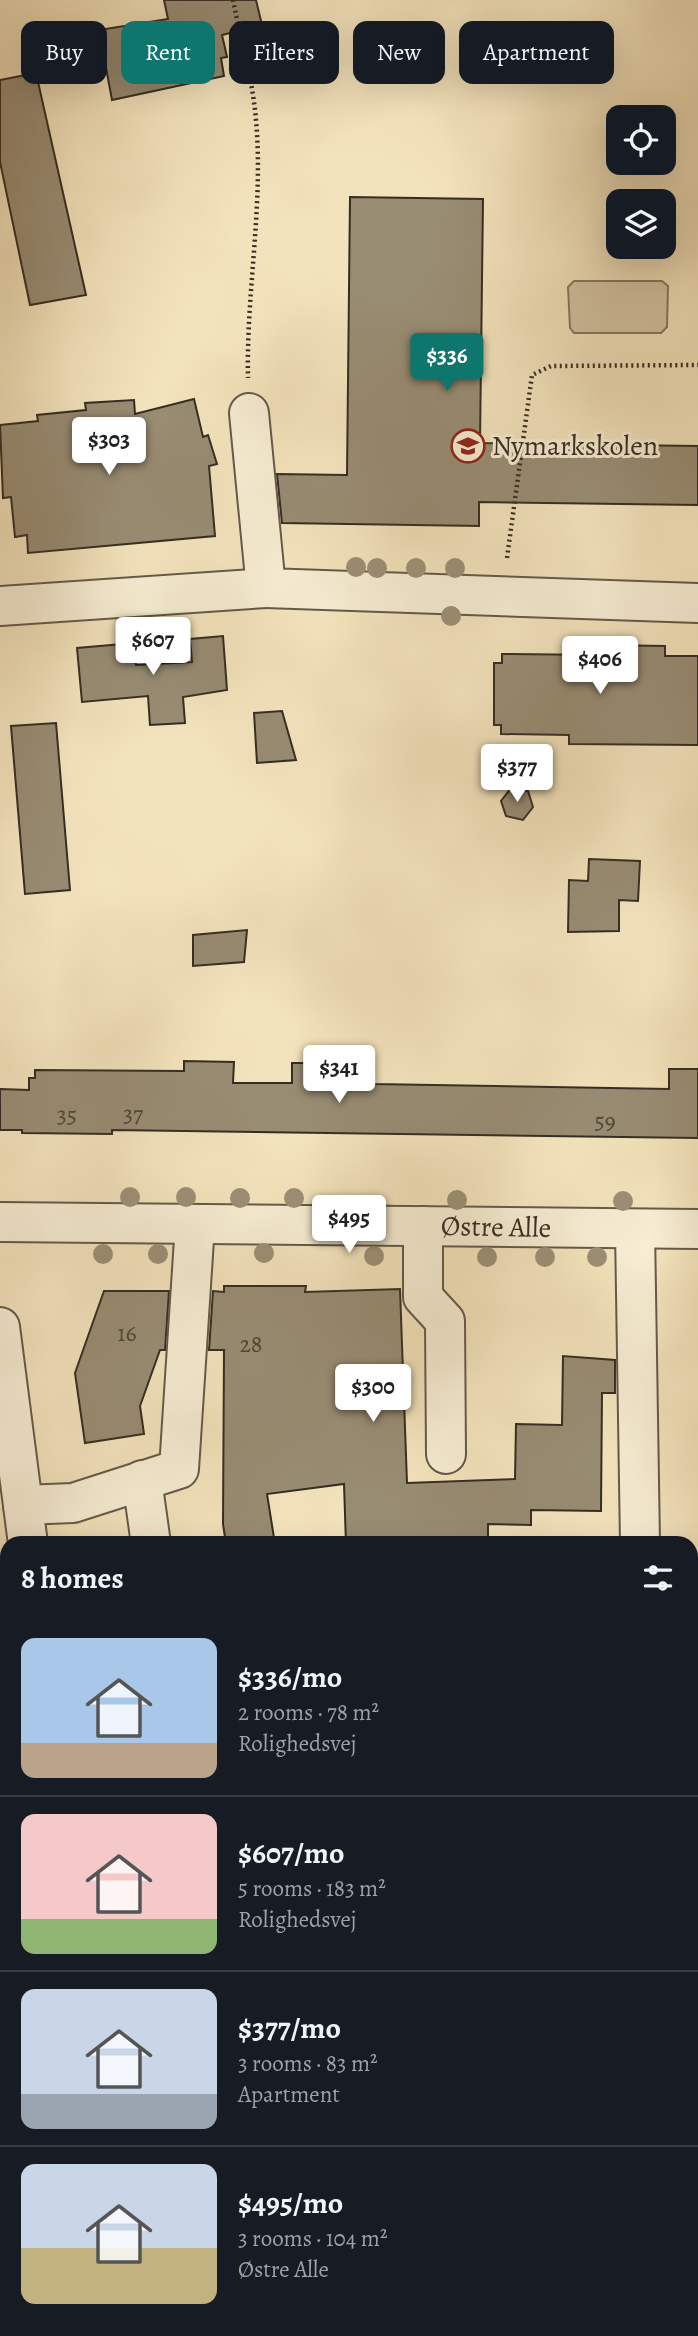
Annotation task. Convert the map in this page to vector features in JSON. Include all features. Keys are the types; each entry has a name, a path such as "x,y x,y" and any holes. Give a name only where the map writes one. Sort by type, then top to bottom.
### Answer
{"street":[{"path":"249,413 266,588"},
{"path":"0,606 266,588 698,603"},
{"name":"Østre Alle","path":"0,1222 698,1229"},
{"path":"23,1505 73,1503 179,1469 195,1224"},
{"path":"423,1226 424,1297 445,1321 446,1454"},
{"path":"635,1228 640,1536"},
{"path":"0,1327 27,1536"},
{"path":"142,1480 150,1536"}],"path":[{"path":"233,0 255,110 257,150 257,197 247,324 249,413"},
{"path":"502,597 532,375 551,366 698,365"}],"shaded area":[{"path":"574,281 662,281 668,286 667,327 661,333 574,333 570,328 568,287"}],"building":[{"path":"164,0 256,0 261,21 229,21 229,33 222,35 227,57 221,58 224,76 215,78 215,21 155,21 168,19"},
{"path":"121,26 121,84 187,84 112,100 107,73 107,29"},
{"path":"21,76 21,84 38,84 86,295 30,305 0,162 0,80"},
{"path":"350,197 483,199 480,443 698,446 698,505 479,502 479,526 282,523 277,474 347,475"},
{"path":"194,399 203,437 208,435 217,464 209,466 215,536 28,553 27,535 15,537 11,497 3,498 0,425 38,421 37,415 86,410 85,403 134,400 135,414"},
{"path":"223,636 227,690 183,697 185,723 150,725 148,696 82,702 77,648 134,643 136,665 192,662 190,639"},
{"path":"603,645 665,646 665,656 698,656 698,745 569,744 569,735 501,734 501,725 494,725 494,663 502,663 502,654 603,655"},
{"path":"282,711 296,760 257,763 254,713"},
{"path":"56,723 70,890 25,894 11,726"},
{"path":"511,788 528,791 533,807 523,820 506,816 501,801"},
{"path":"589,859 640,861 638,901 619,900 619,931 568,932 569,880 588,881"},
{"path":"247,930 244,962 193,966 193,935"},
{"path":"340,1059 373,1059 373,1084 669,1089 669,1069 698,1069 698,1138 112,1130 112,1134 22,1133 22,1130 0,1130 0,1089 29,1090 29,1078 35,1078 35,1070 184,1071 184,1061 234,1062 233,1083 292,1083 292,1063 339,1063"},
{"path":"224,1286 306,1286 305,1292 400,1289 407,1483 515,1479 516,1424 562,1425 563,1356 615,1360 615,1393 602,1393 601,1511 531,1510 531,1525 488,1524 488,1536 346,1536 344,1484 267,1494 274,1536 225,1536 224,1350 209,1350 213,1291 224,1292"},
{"path":"104,1291 169,1291 165,1350 160,1350 140,1406 144,1434 85,1443 75,1373"}],"place":[{"name":"Nymarkskolen","path":"468,446"}]}
